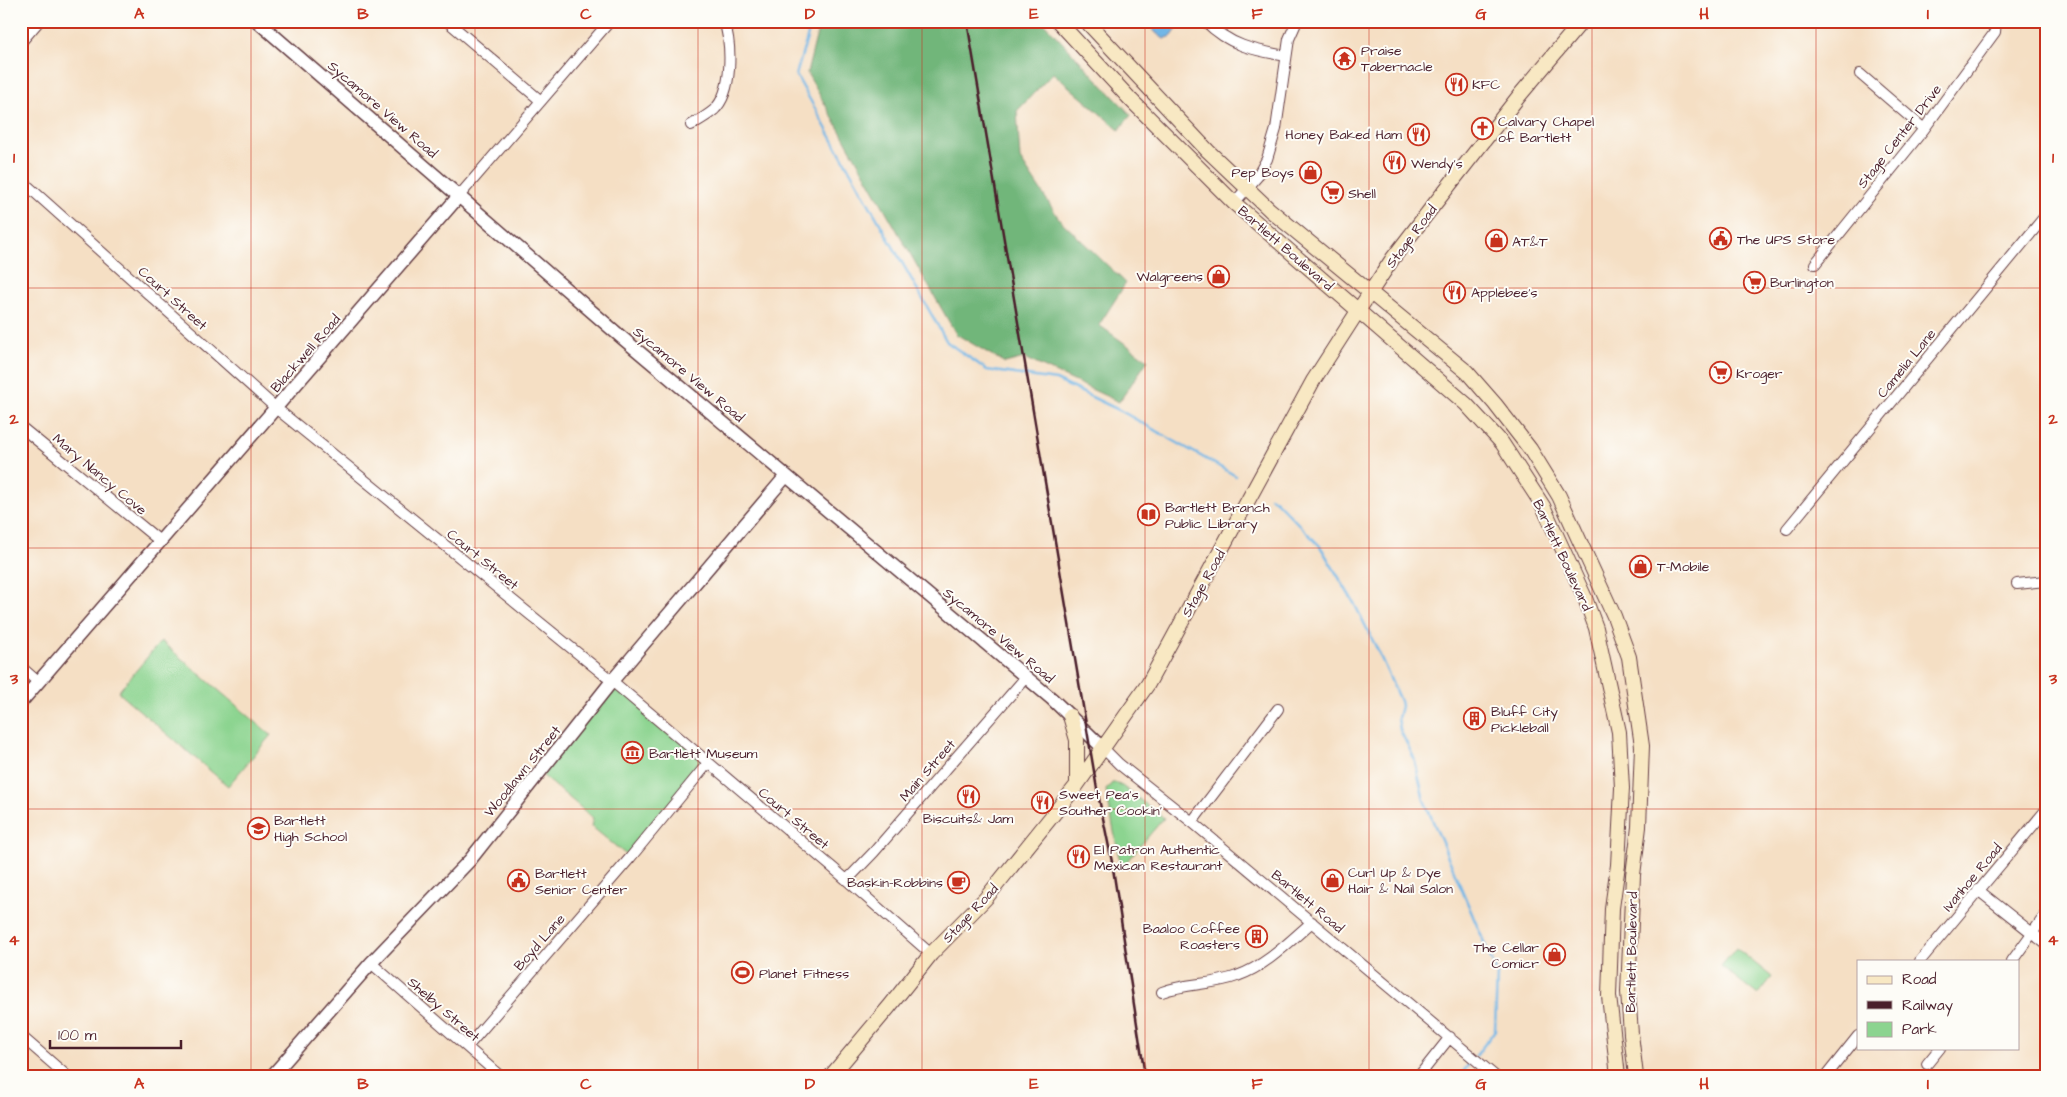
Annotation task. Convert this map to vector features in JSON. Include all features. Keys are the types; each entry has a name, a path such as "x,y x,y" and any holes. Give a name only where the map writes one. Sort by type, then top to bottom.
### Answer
{"main road":[{"name":"Bartlett Boulevard","path":"1058,21 1131,100 1234,204 1466,404 1502,443 1543,506 1585,598 1596,628 1619,732 1622,788 1612,908 1609,996 1618,1076"},
{"name":"Bartlett Boulevard","path":"1086,21 1208,151 1270,210 1466,372 1495,404 1524,442 1559,496 1614,616 1629,657 1642,746 1639,827 1633,875 1628,992 1636,1076"},
{"name":"Stage Road","path":"831,1076 931,954 986,898 1077,785 1148,684 1313,381 1393,258 1519,96 1582,21"},
{"path":"1070,716 1077,740 1077,785"},
{"path":"1620,828 1639,827"},
{"path":"1609,996 1628,992"}],"street":[{"path":"21,42 39,21"},
{"name":"Sycamore View Road","path":"257,21 786,476 1026,676 1103,748"},
{"path":"447,21 541,102"},
{"name":"Blackwell Road","path":"21,702 610,21"},
{"path":"691,126 715,110 726,86 729,48 724,21"},
{"path":"1205,21 1226,39 1239,45 1258,51 1286,56"},
{"path":"1234,204 1248,188 1268,159 1276,129 1289,39 1297,21"},
{"name":"Stage Center Drive","path":"1814,264 1924,129 1995,32 1996,21"},
{"path":"1860,74 1924,129"},
{"name":"Court Street","path":"21,180 276,409 612,681 847,880 931,954"},
{"name":"Camelia Lane","path":"1787,529 2046,215"},
{"name":"Mary Nancy Cove","path":"21,427 161,542"},
{"name":"Woodlawn Street","path":"272,1076 370,963 470,860 612,681 786,476"},
{"path":"2018,584 2046,581"},
{"path":"21,667 38,682"},
{"name":"Main Street","path":"847,880 874,852 1026,676"},
{"path":"1192,822 1278,708"},
{"name":"Bartlett Road","path":"1103,748 1119,764 1192,822 1495,1076"},
{"name":"Boyd Lane","path":"467,1047 630,858 708,762"},
{"name":"Ivanhoe Road","path":"1921,960 2046,810"},
{"path":"1978,890 2046,944"},
{"path":"2013,960 2046,914"},
{"path":"1162,992 1174,988 1236,977 1251,970 1278,951 1312,922"},
{"name":"Shelby Street","path":"370,963 500,1076"},
{"path":"21,1036 67,1076"},
{"path":"1419,1076 1450,1037"},
{"path":"1826,1076 1857,1037"},
{"path":"1927,1064 1938,1050"}],"green space":[{"path":"822,21 1042,21 1131,115 1119,130 1053,73 1017,111 1020,159 1060,220 1126,283 1099,325 1148,360 1119,402 1024,358 1005,363 956,334 807,73 819,25"},
{"path":"161,641 271,735 228,786 118,692"},
{"path":"612,681 708,763 630,858 591,826 593,818 540,773"},
{"path":"1112,783 1118,783 1164,818 1121,868 1106,790"},
{"path":"1736,948 1772,977 1758,995 1721,966"}],"water":[{"path":"1146,21 1178,21 1179,26 1172,36 1164,39"}],"waterway":[{"path":"812,21 796,75 947,342 987,370 1056,380 1121,411 1236,476"},
{"path":"1270,497 1320,546 1354,603 1400,701 1401,706 1398,718 1400,730 1414,758 1424,800 1497,973 1495,1030 1476,1056"},
{"path":"1460,1076 1472,1060"}],"railway":[{"path":"967,21 1097,789 1112,862 1145,1076"}],"place":[{"name":"Praise Tabernacle","path":"1345,58"},
{"name":"KFC","path":"1456,84"},
{"name":"Calvary Chapel of Bartlett","path":"1482,129"},
{"name":"Honey Baked Ham","path":"1418,134"},
{"name":"Wendy's","path":"1395,163"},
{"name":"Pep Boys","path":"1310,172"},
{"name":"Shell","path":"1332,193"},
{"name":"The UPS Store","path":"1721,239"},
{"name":"AT&T","path":"1496,241"},
{"name":"Walgreens","path":"1219,276"},
{"name":"Burlington","path":"1754,282"},
{"name":"Applebee's","path":"1455,292"},
{"name":"Kroger","path":"1720,373"},
{"name":"Bartlett Branch Public Library","path":"1149,515"},
{"name":"T-Mobile","path":"1641,566"},
{"name":"Bluff City Pickleball","path":"1475,719"},
{"name":"Bartlett Museum","path":"633,753"},
{"name":"Biscuits& Jam","path":"968,796"},
{"name":"Sweet Pea's Souther Cookin'","path":"1043,802"},
{"name":"Bartlett High School","path":"258,828"},
{"name":"El Patron Authentic Mexican Restaurant","path":"1078,857"},
{"name":"Curl Up & Dye Hair & Nail Salon","path":"1332,880"},
{"name":"Bartlett Senior Center","path":"519,881"},
{"name":"Baskin-Robbins","path":"959,882"},
{"name":"Baaloo Coffee Roasters","path":"1256,936"},
{"name":"The Cellar Comicr","path":"1555,955"},
{"name":"Planet Fitness","path":"743,973"}]}
